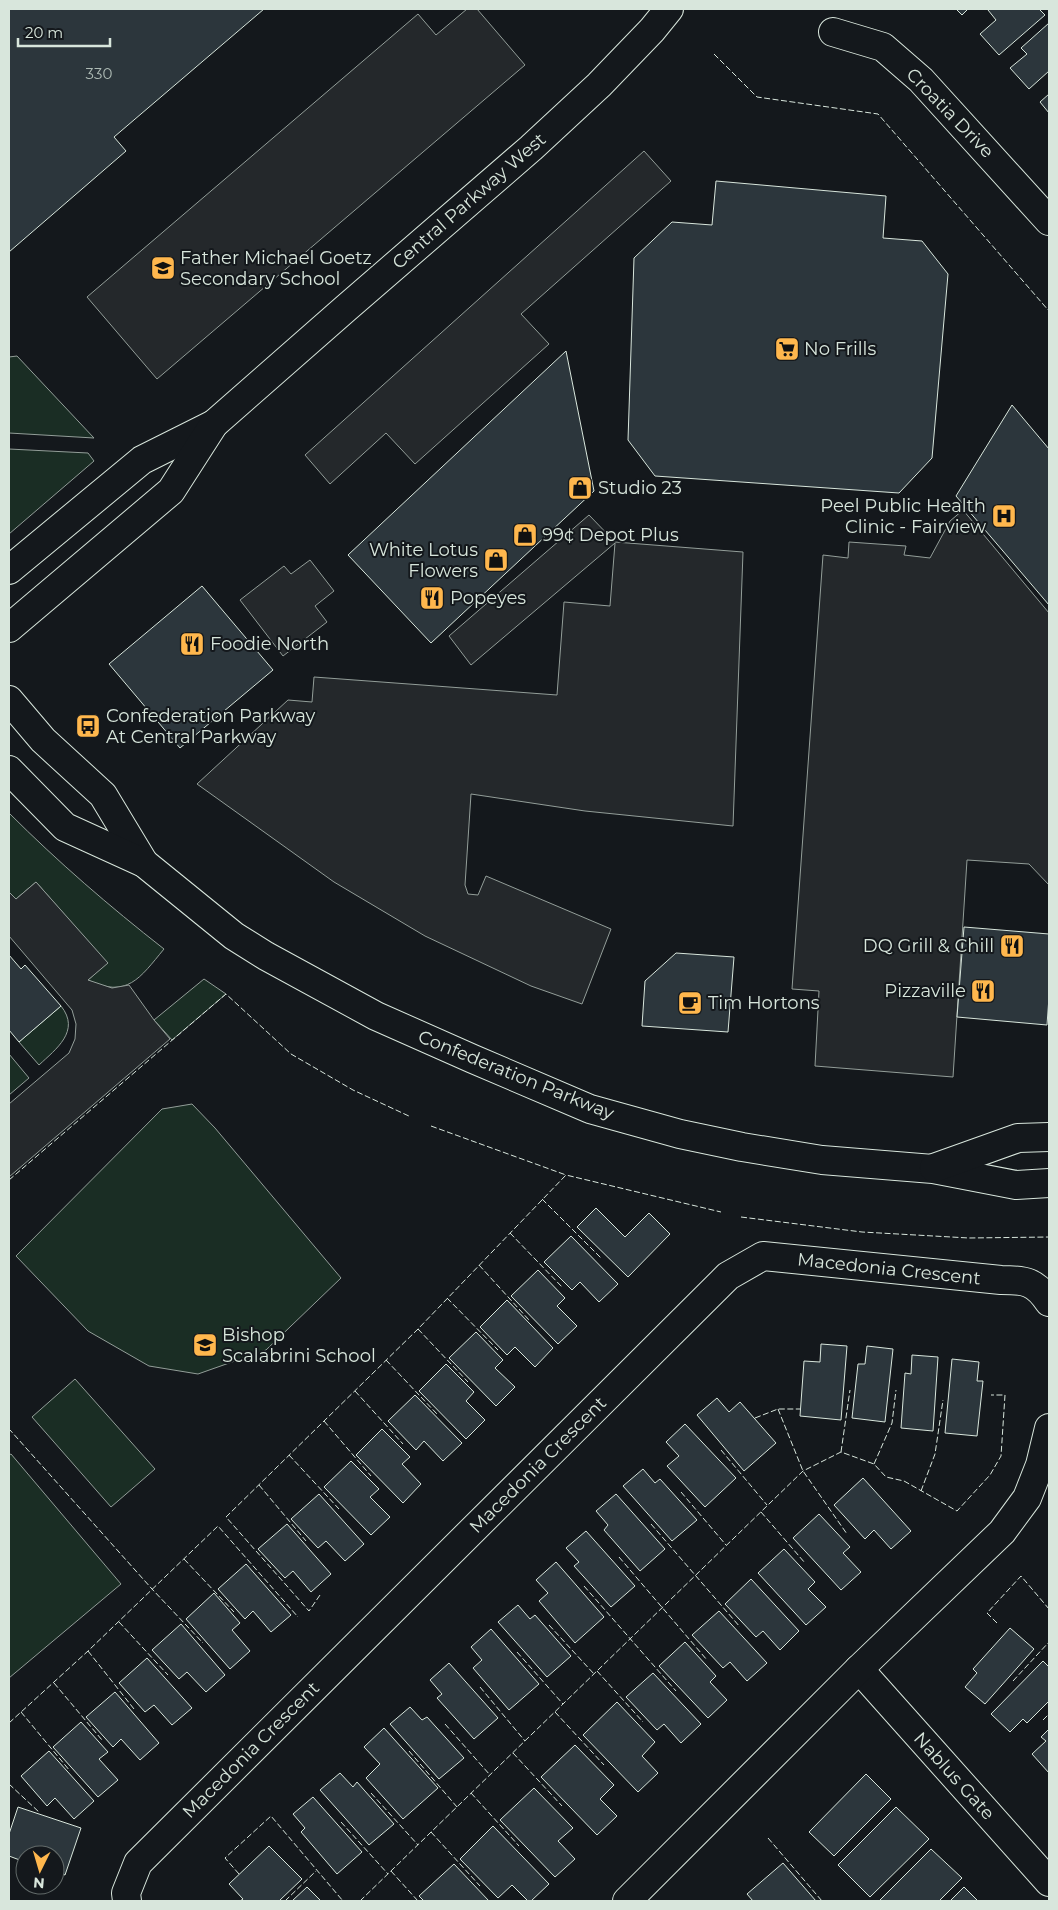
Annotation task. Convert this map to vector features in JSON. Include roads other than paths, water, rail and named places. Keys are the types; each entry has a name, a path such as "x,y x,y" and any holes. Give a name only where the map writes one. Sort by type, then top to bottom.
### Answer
{"street":[{"name":"Central Parkway West","path":"9,570 142,460 214,424 531,148 599,85 652,30 669,9"},
{"name":"Croatia Drive","path":"833,32 883,47 921,80 1049,221"},
{"name":"Central Parkway West","path":"9,628 171,491 214,424"},
{"name":"Confederation Parkway","path":"9,700 43,740 103,795 144,863"},
{"name":"Confederation Parkway","path":"9,770 65,827 144,863 234,936 359,1007 473,1060 590,1109 680,1134 742,1147 822,1160 933,1169 1016,1184 1049,1183"},
{"name":"Confederation Parkway","path":"933,1169 1018,1138 1049,1137"},
{"name":"Macedonia Crescent","path":"128,1901 126,1892 138,1863 728,1276 762,1256 1001,1280 1022,1280 1040,1289 1049,1302"},
{"path":"627,1901 859,1669 1002,1532 1027,1498 1040,1465 1049,1428"},
{"name":"Nablus Gate","path":"859,1669 1049,1882"}],"place":[{"name":"Father Michael Goetz Secondary School","path":"163,268"},
{"name":"No Frills","path":"787,349"},
{"name":"Studio 23","path":"580,488"},
{"name":"Peel Public Health Clinic - Fairview","path":"1004,516"},
{"name":"99¢ Depot Plus","path":"525,535"},
{"name":"White Lotus Flowers","path":"496,560"},
{"name":"Popeyes","path":"432,598"},
{"name":"Foodie North","path":"192,644"},
{"name":"Confederation Parkway At Central Parkway","path":"88,726"},
{"name":"DQ Grill & Chill","path":"1012,946"},
{"name":"Pizzaville","path":"983,991"},
{"name":"Tim Hortons","path":"690,1003"},
{"name":"Bishop Scalabrini School","path":"205,1345"}]}
